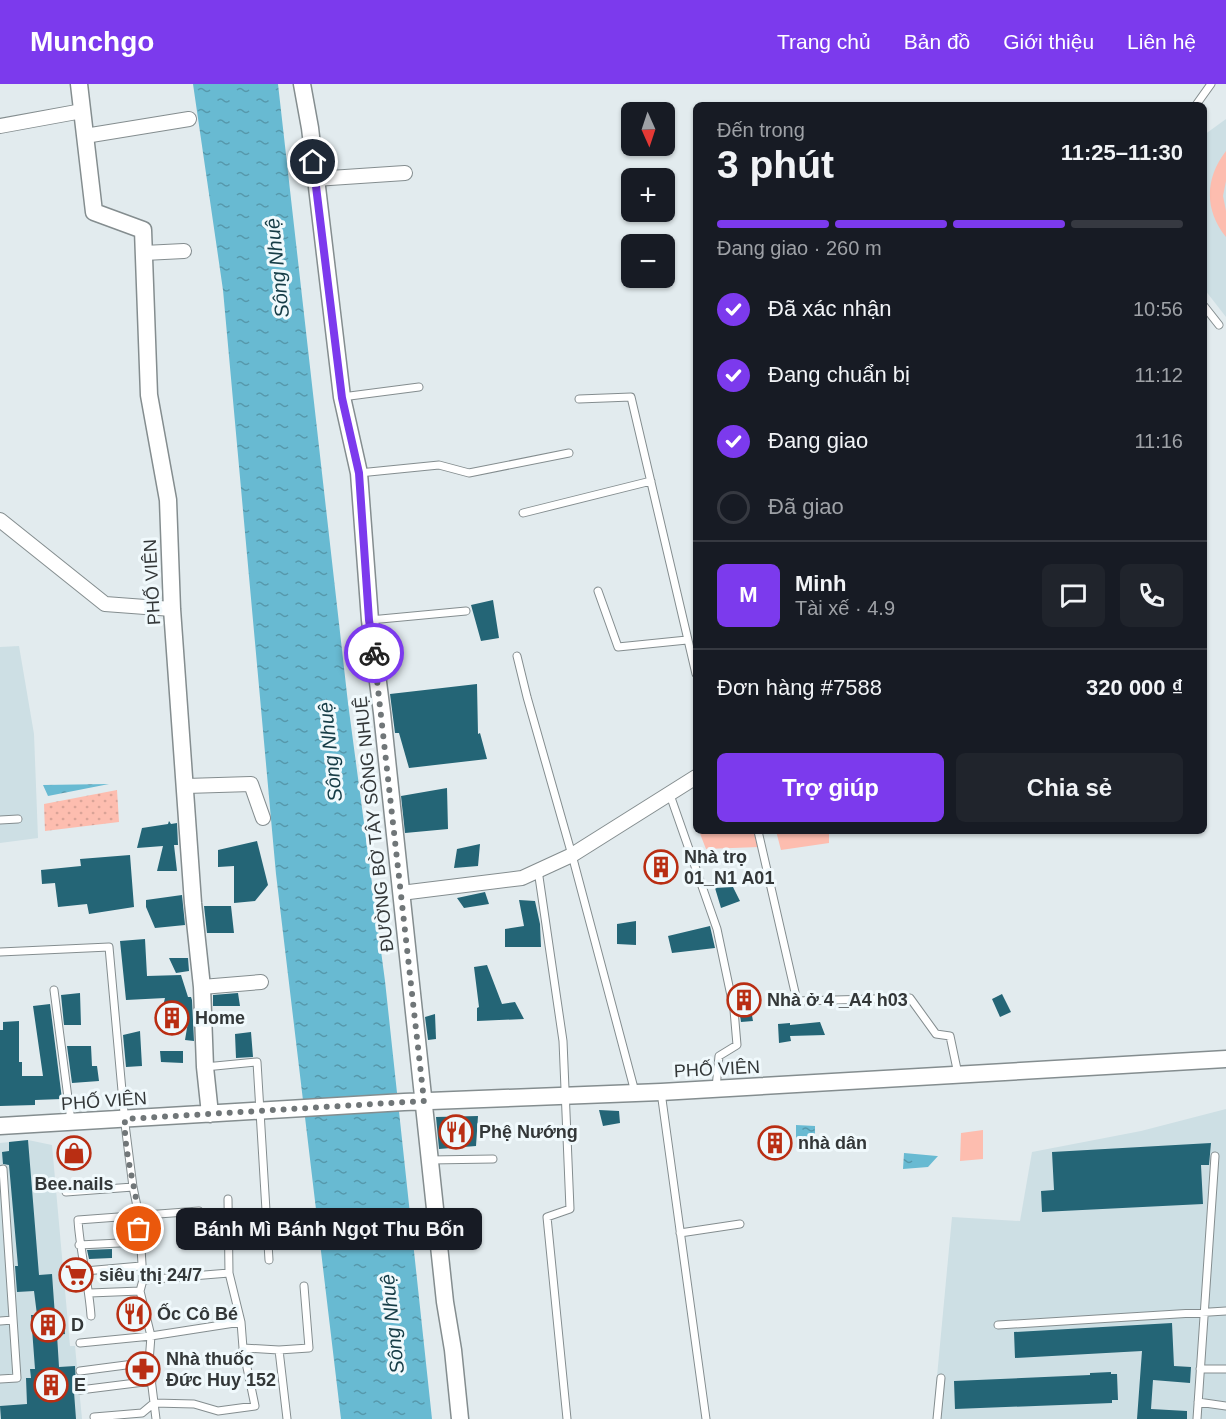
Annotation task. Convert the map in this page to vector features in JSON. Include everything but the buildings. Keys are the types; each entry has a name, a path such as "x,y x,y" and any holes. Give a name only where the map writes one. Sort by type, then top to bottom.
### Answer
{"street":[{"name":"PHỐ VIÊN","path":"79,84 94,212 143,230 149,395 168,500 172,609 210,1114"},
{"name":"ĐƯỜNG BỜ TÂY SÔNG NHUỆ","path":"302,84 310,128 342,398 359,473 369,620 460,1419"},
{"path":"0,126 82,111"},
{"path":"85,136 189,119"},
{"path":"315,180 405,173"},
{"path":"144,253 184,251"},
{"path":"0,520 105,604 172,609"},
{"path":"401,893 522,878 572,855 693,779"},
{"path":"186,786 251,784 263,818"},
{"path":"202,987 261,982"},
{"name":"PHỐ VIÊN","path":"0,1126 404,1102 716,1089 1226,1059"}],"lane":[{"path":"1198,102 1211,84"},
{"path":"1207,310 1219,325"},
{"path":"342,398 419,387"},
{"path":"579,399 631,397 693,663"},
{"path":"359,473 439,465 469,473 569,453"},
{"path":"523,513 651,481"},
{"path":"598,591 618,647 687,640"},
{"path":"369,620 466,611"},
{"path":"517,656 635,1092"},
{"path":"669,792 717,929 734,1010 736,1045 719,1056 716,1089"},
{"path":"0,820 18,819"},
{"path":"759,834 797,1000 910,998 936,1034 950,1036 958,1074"},
{"path":"538,870 564,1041 570,1209 547,1217 567,1419"},
{"path":"0,952 109,947 125,1119 139,1216 143,1280 140,1291 151,1336 149,1362 156,1419"},
{"path":"54,990 71,1123"},
{"path":"205,1067 257,1062 269,1260"},
{"path":"661,1092 705,1419"},
{"path":"1197,1419 1215,1156"},
{"path":"430,1160 493,1159"},
{"path":"0,1170 3,1169 2,1200 17,1378 0,1379"},
{"path":"66,1192 133,1187"},
{"path":"94,1417 142,1413 154,1403 194,1404 219,1415 255,1406 243,1348 241,1322 229,1273 228,1199"},
{"path":"91,1316 90,1293 79,1245 78,1220 199,1211"},
{"path":"680,1233 740,1224"},
{"path":"79,1245 140,1242"},
{"path":"85,1271 141,1266"},
{"path":"143,1280 229,1273"},
{"path":"243,1348 279,1350 309,1348 304,1286"},
{"path":"90,1293 140,1291"},
{"path":"998,1325 1226,1311"},
{"path":"0,1321 13,1320"},
{"path":"80,1343 151,1336 241,1322"},
{"path":"279,1350 287,1419"},
{"path":"80,1371 149,1362"},
{"path":"1200,1369 1226,1370"},
{"path":"937,1419 942,1378"},
{"path":"80,1390 152,1381"},
{"path":"1198,1402 1226,1406"}],"shaded area":[{"path":"1226,119 1226,317 1207,293 1207,133"},
{"path":"1226,151 1226,181 1223,196 1226,211 1226,237 1214,216 1210,194 1214,172"},
{"path":"19,646 34,734 38,838 0,843 0,647"},
{"path":"117,790 119,822 45,831 44,804"},
{"path":"700,834 756,834 759,847 706,849"},
{"path":"777,834 829,834 829,843 781,850"},
{"path":"1226,1109 1226,1419 933,1419 952,1217 1020,1221 1032,1152 1141,1131"},
{"path":"983,1130 983,1159 960,1161 961,1133"},
{"path":"28,1140 52,1145 70,1346 75,1346 82,1419 0,1419 0,1143"}],"water":[{"name":"Sông Nhuệ","path":"193,84 278,84 348,703 385,981 432,1419 341,1419 276,874 223,290"},
{"path":"109,784 48,796 43,785"},
{"path":"796,1125 815,1126 815,1143 796,1148"},
{"path":"904,1153 938,1156 928,1167 903,1169"}],"way so far":[{"path":"139,1229 125,1119 424,1101 374,653"}],"place":[{"name":"Nhà trọ 01_N1 A01","path":"661,867"},
{"name":"Nhà ở 4 _A4 h03","path":"744,1000"},
{"name":"Home","path":"172,1018"},
{"name":"Phệ Nướng","path":"456,1132"},
{"name":"nhà dân","path":"775,1143"},
{"name":"Bee.nails","path":"74,1153"},
{"name":"Bánh Mì Bánh Ngọt Thu Bốn","path":"139,1229"},
{"name":"siêu thị 24/7","path":"76,1275"},
{"name":"Ốc Cô Bé","path":"134,1314"},
{"name":"D","path":"48,1325"},
{"name":"Nhà thuốc Đức Huy 152","path":"143,1369"},
{"name":"E","path":"51,1385"}],"route":[{"path":"313,162 342,398 359,473 369,620 374,653"}]}
